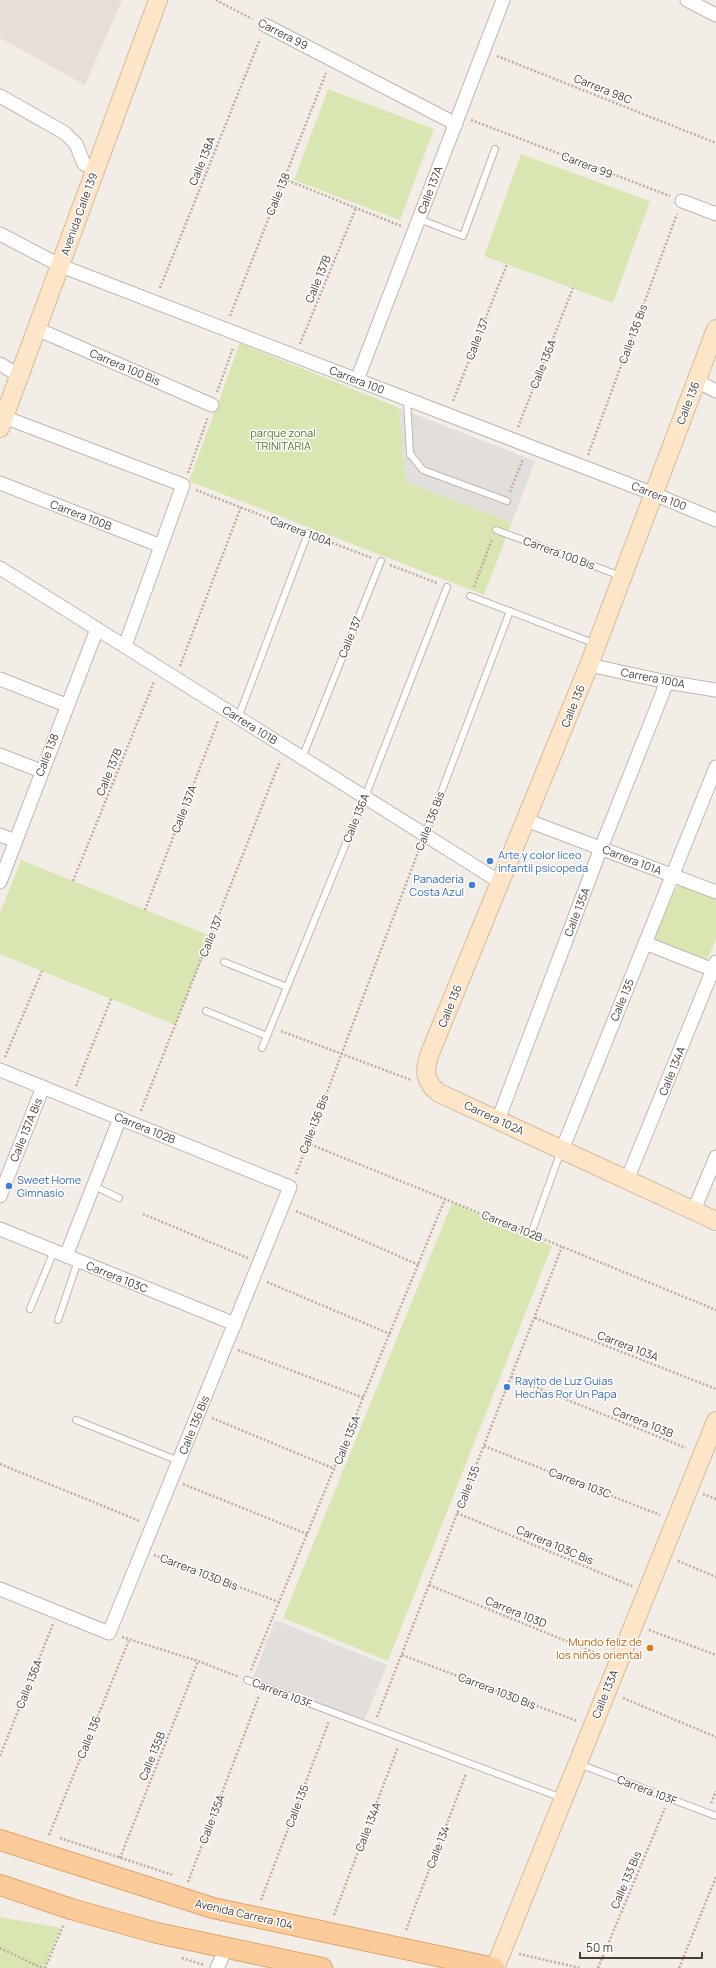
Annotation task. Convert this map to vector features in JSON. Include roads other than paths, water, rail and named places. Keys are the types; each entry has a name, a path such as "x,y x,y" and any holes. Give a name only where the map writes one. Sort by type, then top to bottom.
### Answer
{"main road":[{"name":"Avenida Carrera 104","path":"0,1840 182,1900 213,1908 494,1968"},
{"path":"0,1885 71,1909 157,1933 322,1968"}],"street":[{"name":"Avenida Calle 139","path":"2,423 158,0"},
{"name":"Calle 137A","path":"357,380 503,0"},
{"path":"687,0 716,15"},
{"name":"Carrera 99","path":"265,25 331,60 457,120"},
{"path":"0,96 65,133 76,144 84,164 96,170"},
{"path":"682,201 716,214"},
{"name":"Carrera 100","path":"0,234 60,266 448,414 654,494 716,520"},
{"name":"Carrera 100 Bis","path":"37,329 212,405"},
{"name":"Calle 136","path":"427,1080 426,1064 590,665 716,329"},
{"path":"0,364 20,376"},
{"path":"697,380 716,391"},
{"path":"2,423 183,486 125,646"},
{"name":"Carrera 100B","path":"0,483 161,546"},
{"name":"Carrera 101B","path":"0,568 500,882"},
{"name":"Calle 138","path":"0,882 66,705 97,629"},
{"name":"Carrera 100A","path":"590,665 667,682 716,690"},
{"path":"0,679 66,705"},
{"name":"Calle 135A","path":"498,1120 601,848 667,682"},
{"path":"0,755 41,772"},
{"name":"Calle 135","path":"562,1150 716,767"},
{"name":"Carrera 101A","path":"526,820 716,892"},
{"path":"0,835 15,841"},
{"path":"645,943 715,968"},
{"name":"Calle 134A","path":"627,1180 715,968"},
{"name":"Carrera 102B","path":"2,1066 43,1087 71,1099 290,1187"},
{"name":"Carrera 102A","path":"427,1080 439,1093 716,1221"},
{"name":"Calle 137A Bis","path":"0,1196 43,1087"},
{"path":"66,1256 120,1118"},
{"path":"694,1210 716,1157"},
{"name":"Calle 136 Bis","path":"0,1590 109,1633 290,1187"},
{"name":"Carrera 103C","path":"0,1229 235,1324"},
{"name":"Calle 133A","path":"494,1968 716,1421"},
{"path":"217,1968 226,1948"}],"lane":[{"path":"417,225 463,236 495,149"},
{"path":"407,399 410,454 423,470 507,501"},
{"name":"Carrera 100 Bis","path":"496,530 623,577"},
{"path":"238,718 308,533"},
{"name":"Calle 137","path":"302,758 381,561"},
{"name":"Calle 136A","path":"262,1048 365,797 447,587"},
{"path":"470,596 597,644"},
{"name":"Calle 136 Bis","path":"425,835 510,611"},
{"path":"224,962 287,987"},
{"path":"206,1011 267,1036"},
{"name":"Calle 135","path":"531,1234 562,1150"},
{"path":"94,1186 119,1198"},
{"path":"30,1309 66,1256"},
{"path":"58,1320 66,1256"},
{"path":"76,1420 179,1461"},
{"name":"Carrera 103F","path":"247,1680 563,1799"},
{"name":"Carrera 103F","path":"578,1764 716,1816"}],"place":[{"name":"Arte y color liceo infantil psicopeda","path":"490,861"},
{"name":"Panadería Costa Azul","path":"472,885"},
{"name":"Sweet Home Gimnasio","path":"9,1186"},
{"name":"Rayito de Luz Guias Hechas Por Un Papa","path":"507,1387"},
{"name":"Mundo feliz de los niños oriental","path":"650,1648"}],"park label":[{"name":"parque zonal TRINITARIA","path":"283,439"}]}
